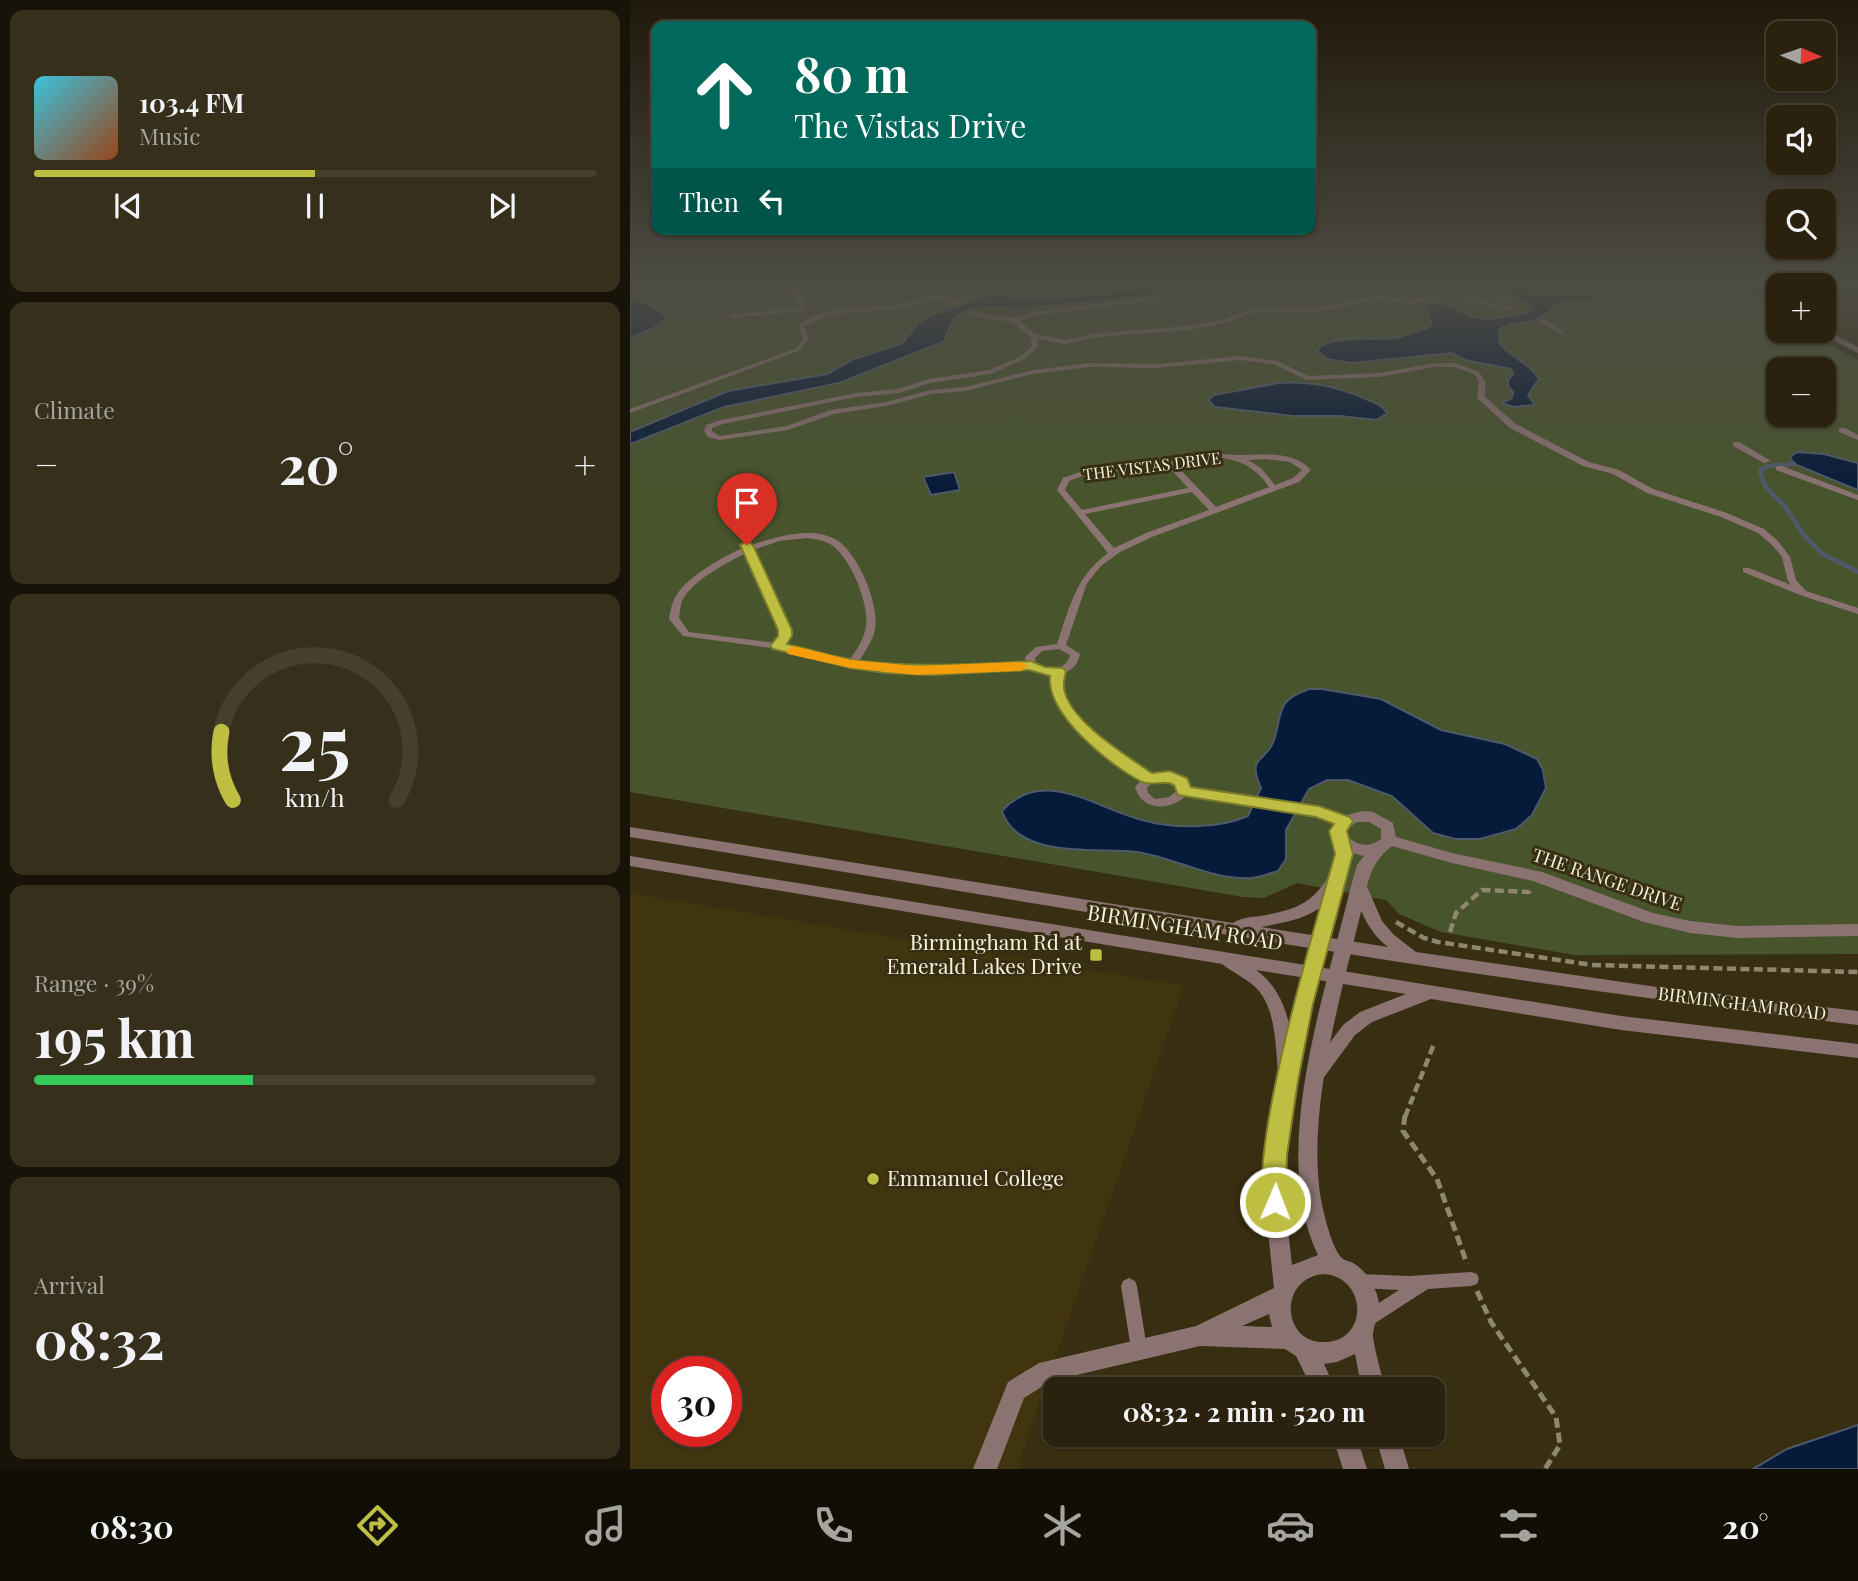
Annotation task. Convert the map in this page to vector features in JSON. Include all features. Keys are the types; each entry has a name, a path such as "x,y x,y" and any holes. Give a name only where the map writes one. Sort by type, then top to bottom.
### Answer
{"street":[{"path":"1246,801 1319,812 1344,821 1362,816 1373,817 1388,827 1383,845 1365,865 1315,1075 1309,1131 1310,1186 1321,1240 1336,1267"},
{"path":"1317,1377 1297,1342 1283,1326 1278,1312 1282,1292 1275,1191 1276,1155 1288,1081 1312,972 1344,854 1338,831 1344,821"},
{"name":"BIRMINGHAM ROAD","path":"630,832 1415,958 1664,995 1858,1018"},
{"path":"1343,843 1358,850 1383,845"},
{"name":"THE RANGE DRIVE","path":"1383,845 1536,876 1650,918 1690,928 1738,932 1858,930"},
{"name":"BIRMINGHAM ROAD","path":"630,861 1633,1024 1858,1051"},
{"path":"1228,928 1277,918 1314,905 1324,897 1336,878"},
{"path":"1359,886 1373,922 1384,937 1415,958"},
{"path":"1227,959 1258,981 1269,993 1275,1007 1288,1081"},
{"path":"1315,1075 1349,1030 1366,1017 1431,992"},
{"path":"985,1469 1016,1390 1047,1371 1198,1336 1282,1292 1294,1275 1307,1268 1321,1265 1336,1267 1358,1281 1368,1299 1366,1327 1372,1377"},
{"path":"1198,1336 1297,1342 1313,1350 1335,1351 1346,1348 1366,1327"},
{"path":"1349,1447 1355,1469"},
{"path":"1391,1447 1397,1469"}],"lane":[{"path":"630,411 787,354"},
{"path":"1028,354 992,372 929,381 899,391 805,404 778,413 721,422 709,427 708,431 719,438 736,438 788,428 832,412 965,389 1034,372 1089,365 1158,366 1254,358 1275,362 1307,379 1455,365 1477,373 1482,381 1481,398 1513,426 1586,464 1616,472 1650,491 1724,515 1761,531 1786,557 1792,581 1803,593"},
{"path":"1842,430 1858,438"},
{"path":"1736,444 1767,461"},
{"name":"THE VISTAS DRIVE","path":"1113,553 1061,490 1066,480 1080,474 1223,456 1239,458 1256,468 1273,488"},
{"path":"1060,646 1083,583 1098,564 1113,553 1149,535 1296,480 1307,470 1301,463 1277,457 1239,458"},
{"path":"1169,463 1214,510"},
{"path":"1779,468 1858,498"},
{"path":"1079,513 1194,489"},
{"path":"851,664 869,636 873,615 871,603 857,573 841,548 831,540 816,536 747,545 705,563 676,587 664,607 674,629 686,634 778,646 851,664 917,671 1031,665 1042,671 1058,671 1071,666 1076,658 1072,650 1060,646 1039,649 1030,657 1031,665"},
{"path":"747,545 785,630 785,636 778,646"},
{"path":"1746,570 1858,611"},
{"path":"1058,671 1056,689 1066,710 1102,746 1149,779"},
{"path":"1170,776 1181,782 1184,791 1176,799 1154,802 1143,796 1141,787 1149,779 1170,776"},
{"path":"1184,791 1246,801"},
{"path":"1358,1281 1425,1282 1471,1279"},
{"path":"1366,1327 1425,1282"},
{"path":"1129,1286 1139,1349"}],"path":[{"path":"1450,932 1457,913 1482,890 1529,892 1536,876"},
{"path":"1394,920 1424,938 1438,942 1592,965 1858,972"},
{"path":"1434,1044 1432,1054 1405,1111 1403,1131 1437,1179 1471,1279 1491,1322 1556,1417 1562,1435 1560,1451 1545,1469"}],"shaded area":[{"name":"Emmanuel College","path":"630,893 1184,986 1049,1377 1043,1377 1043,1394 1017,1469 630,1469"}],"green space":[{"path":"630,354 1846,354 1858,360 1858,954 1574,955 1441,932 1399,914 1386,900 1297,883 1264,898 1243,897 630,792"}],"water":[{"path":"871,354 914,354 839,383 724,407 630,444 630,432 728,391 827,374 854,359"},
{"path":"1320,354 1446,354 1352,363 1327,359"},
{"path":"1453,354 1510,354 1531,369 1539,379 1528,395 1535,405 1513,407 1502,403 1512,398 1513,392 1508,386 1508,380 1513,374 1511,369 1465,360"},
{"path":"1278,383 1334,388 1376,403 1384,408 1387,414 1376,420 1340,416 1293,416 1215,407 1208,400 1214,395"},
{"path":"1797,452 1824,454 1858,463 1858,490 1794,464 1790,457"},
{"path":"954,472 960,490 931,495 923,477"},
{"path":"1309,689 1381,699 1441,730 1505,744 1537,759 1543,770 1546,788 1532,815 1516,829 1480,839 1455,839 1433,833 1392,796 1348,780 1327,780 1309,789 1286,830 1286,859 1278,871 1252,878 1209,873 1137,852 1081,850 1041,844 1024,837 1011,827 1002,811 1018,798 1035,791 1052,791 1089,800 1142,820 1168,825 1210,825 1248,816 1261,788 1256,764 1271,748 1282,708 1290,698"},
{"path":"1858,1425 1858,1469 1753,1469 1787,1449"}],"waterway":[{"path":"1794,464 1768,466 1760,471 1765,486 1787,509 1803,534 1821,553 1858,572"}],"slow traffic":[{"path":"794,650 851,664 917,671 1021,666"}],"place":[{"name":"Birmingham Rd at Emerald Lakes Drive","path":"1096,955"},
{"name":"Emmanuel College","path":"873,1179"}],"route":[{"path":"747,545 785,630 785,636 778,646 851,664 917,671 1031,665 1042,671 1058,671 1056,689 1066,710 1085,732 1149,779 1155,776 1170,776 1181,782 1184,791 1319,812 1344,821 1338,831 1344,854 1303,1004 1288,1081 1276,1155 1275,1202"}]}
